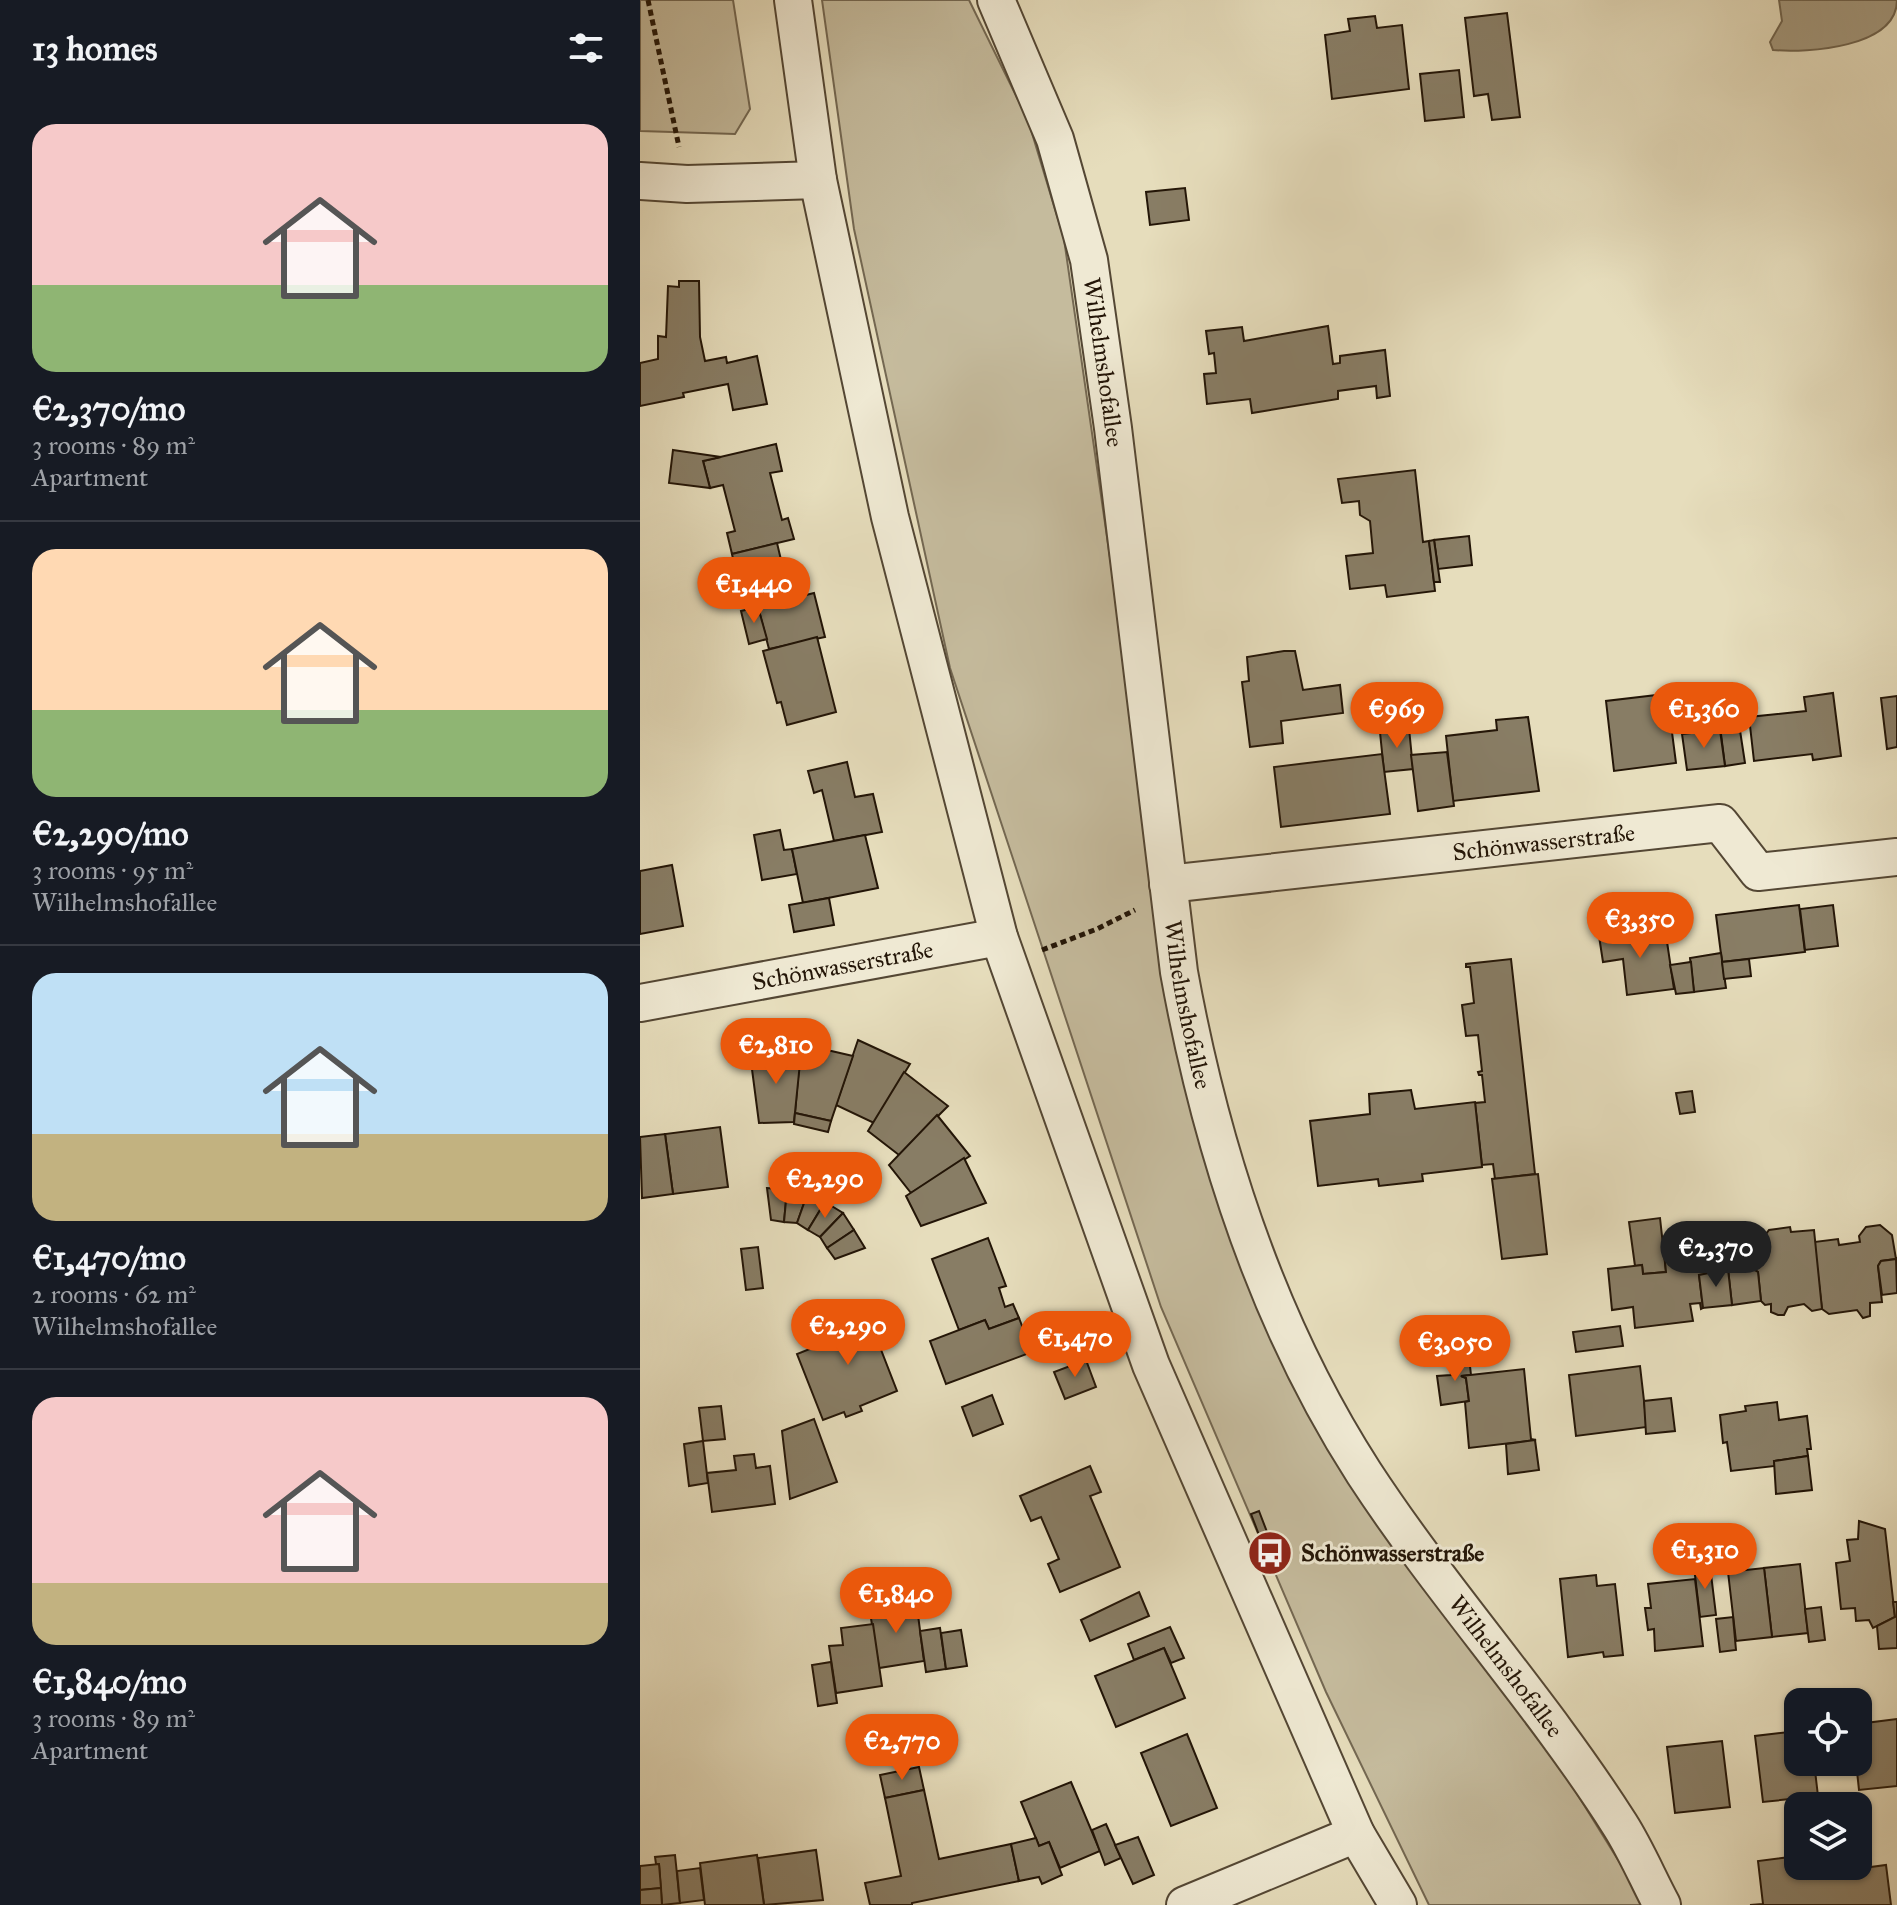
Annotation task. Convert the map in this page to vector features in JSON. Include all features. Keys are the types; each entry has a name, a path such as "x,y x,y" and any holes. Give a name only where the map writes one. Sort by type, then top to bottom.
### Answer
{"street":[{"path":"793,0 818,180 890,517 1003,949 1151,1365 1356,1834 1398,1905"},
{"name":"Wilhelmshofallee","path":"996,0 1055,139 1089,260 1115,444 1169,892 1190,1031 1213,1129 1250,1247 1306,1370 1363,1470 1412,1542 1534,1704 1620,1826 1662,1905"},
{"path":"640,181 687,184 818,180"},
{"name":"Schönwasserstraße","path":"1169,892 1720,823 1758,872 1897,857"},
{"name":"Schönwasserstraße","path":"640,1003 1003,949"},
{"path":"1185,1905 1356,1834"}],"path":[{"path":"648,0 687,184"},
{"path":"1003,949 1097,929 1169,892"}],"shaded area":[{"path":"640,0 733,0 750,109 735,134 640,131"},
{"path":"822,0 969,0 1028,120 1064,239 1148,821 1235,1242 1646,1905 1429,1905 1326,1692 1161,1307 950,668 854,229"},
{"path":"1779,0 1897,0 1893,16 1867,38 1827,48 1788,51 1773,50 1770,42 1782,21"}],"building":[{"path":"1507,13 1520,117 1492,120 1488,94 1474,96 1465,18"},
{"path":"1375,16 1377,28 1402,25 1409,89 1332,99 1325,35 1350,31 1348,19"},
{"path":"1459,70 1464,117 1425,121 1420,74"},
{"path":"1185,188 1189,220 1150,225 1146,192"},
{"path":"679,281 699,281 700,337 705,361 726,357 727,363 757,356 767,404 733,410 728,384 640,406 640,363 658,359 658,336 666,337 668,286 679,287"},
{"path":"1328,326 1333,364 1340,363 1340,356 1385,350 1390,396 1377,398 1376,386 1338,391 1338,399 1252,413 1250,399 1207,404 1204,374 1216,373 1214,353 1209,354 1206,331 1242,327 1244,341"},
{"path":"776,444 782,471 770,473 782,520 788,518 794,539 732,554 727,533 735,531 723,485 710,488 703,461"},
{"path":"673,450 721,457 703,461 710,488 669,483"},
{"path":"1415,470 1423,542 1429,541 1435,591 1387,597 1385,585 1350,589 1346,556 1373,553 1370,521 1360,515 1359,501 1342,503 1338,479"},
{"path":"1469,536 1472,565 1438,569 1434,540"},
{"path":"1434,540 1440,582 1434,582 1429,541"},
{"path":"777,543 786,581 740,591 732,554"},
{"path":"814,593 825,637 769,649 758,607"},
{"path":"758,607 767,639 749,644 741,611"},
{"path":"817,637 836,712 787,725 781,702 777,703 763,651"},
{"path":"1295,651 1303,690 1340,685 1343,713 1281,721 1283,743 1250,747 1242,682 1249,681 1247,657"},
{"path":"1833,693 1841,756 1813,760 1812,754 1754,761 1749,717 1806,711 1804,697"},
{"path":"1667,694 1676,763 1614,771 1606,701"},
{"path":"1897,696 1897,747 1887,749 1881,698"},
{"path":"1528,717 1539,791 1453,801 1446,736 1497,730 1496,720"},
{"path":"1739,724 1745,763 1725,766 1720,726"},
{"path":"1409,728 1413,769 1384,772 1380,732"},
{"path":"1720,730 1725,766 1687,770 1682,734"},
{"path":"1447,752 1454,806 1418,811 1411,755"},
{"path":"1382,754 1390,814 1281,827 1274,767"},
{"path":"847,762 855,797 873,794 882,832 834,841 822,790 814,793 808,771"},
{"path":"780,830 784,850 792,849 797,874 762,880 754,835"},
{"path":"865,835 878,888 803,903 792,849"},
{"path":"672,865 683,926 640,934 640,871"},
{"path":"829,898 834,925 794,932 789,905"},
{"path":"1799,905 1805,952 1722,962 1716,915"},
{"path":"1833,905 1838,946 1805,950 1800,909"},
{"path":"1653,928 1654,937 1666,935 1674,989 1627,995 1623,959 1603,962 1599,936"},
{"path":"1721,953 1726,988 1694,992 1690,958"},
{"path":"1511,959 1535,1174 1495,1179 1493,1164 1482,1165 1475,1103 1485,1102 1482,1075 1478,1072 1482,1071 1478,1035 1466,1036 1462,1005 1474,1003 1470,967 1466,964"},
{"path":"1749,959 1751,976 1724,979 1722,962"},
{"path":"1691,962 1694,992 1676,994 1670,965"},
{"path":"858,1040 910,1064 874,1123 836,1105"},
{"path":"801,1044 853,1056 831,1121 795,1113"},
{"path":"801,1053 794,1122 759,1123 750,1054"},
{"path":"904,1072 948,1106 899,1155 868,1131"},
{"path":"1411,1090 1415,1109 1475,1102 1482,1167 1422,1174 1423,1181 1379,1186 1378,1179 1318,1186 1310,1121 1370,1114 1369,1094"},
{"path":"1692,1091 1695,1112 1680,1114 1676,1093"},
{"path":"795,1113 831,1121 828,1132 794,1124"},
{"path":"937,1115 970,1156 911,1193 889,1165"},
{"path":"720,1127 728,1187 673,1194 665,1134"},
{"path":"665,1134 673,1194 642,1198 640,1137"},
{"path":"964,1158 986,1203 921,1226 906,1196"},
{"path":"1538,1174 1547,1254 1502,1259 1492,1179"},
{"path":"767,1188 787,1190 784,1222 771,1220"},
{"path":"787,1190 808,1192 797,1223 784,1222"},
{"path":"808,1192 825,1202 808,1230 797,1223"},
{"path":"825,1202 843,1213 820,1237 808,1230"},
{"path":"843,1213 854,1230 827,1248 820,1237"},
{"path":"1660,1218 1666,1272 1643,1274 1642,1265 1635,1266 1629,1222"},
{"path":"1880,1225 1892,1235 1896,1259 1881,1261 1878,1266 1882,1302 1870,1303 1870,1316 1863,1318 1857,1310 1829,1314 1822,1309 1814,1242 1838,1239 1839,1245 1860,1242 1859,1236 1866,1227"},
{"path":"1790,1227 1791,1232 1814,1230 1822,1309 1812,1311 1804,1304 1788,1307 1784,1315 1778,1315 1771,1312 1771,1304 1765,1305 1761,1301 1758,1272 1750,1269 1747,1247 1763,1245 1763,1238 1769,1230"},
{"path":"854,1230 865,1248 835,1259 827,1248"},
{"path":"1706,1235 1711,1274 1699,1275 1703,1308 1700,1303 1690,1304 1693,1321 1635,1328 1633,1307 1612,1310 1608,1269 1642,1265 1643,1274 1666,1272 1663,1240"},
{"path":"988,1238 1006,1286 999,1288 1005,1307 1013,1304 1019,1318 989,1329 985,1320 959,1330 932,1259"},
{"path":"758,1247 763,1288 746,1290 741,1249"},
{"path":"1896,1257 1897,1293 1882,1295 1878,1266 1881,1261"},
{"path":"1749,1267 1758,1272 1761,1301 1732,1305 1728,1269"},
{"path":"1728,1269 1732,1305 1703,1308 1699,1275"},
{"path":"854,1304 856,1309 864,1306 897,1391 860,1406 862,1411 846,1417 844,1412 823,1420 797,1354 840,1337 833,1318 840,1315 838,1310"},
{"path":"1019,1318 1032,1352 946,1384 930,1341 985,1320 989,1329"},
{"path":"1620,1326 1623,1346 1576,1352 1573,1332"},
{"path":"1469,1357 1471,1375 1461,1376 1466,1378 1469,1401 1441,1405 1437,1376 1451,1375 1450,1361"},
{"path":"1086,1360 1096,1387 1065,1399 1054,1372"},
{"path":"1640,1366 1647,1427 1576,1436 1569,1375"},
{"path":"1524,1369 1531,1439 1536,1440 1469,1448 1465,1402 1469,1401 1466,1378 1461,1376"},
{"path":"992,1395 1003,1424 973,1436 962,1407"},
{"path":"1671,1398 1675,1431 1646,1434 1644,1401"},
{"path":"1777,1402 1779,1420 1807,1416 1811,1449 1807,1449 1808,1456 1774,1461 1775,1466 1731,1471 1727,1442 1723,1443 1720,1415 1746,1411 1745,1406"},
{"path":"721,1406 725,1439 703,1441 699,1408"},
{"path":"814,1419 837,1482 790,1499 782,1431"},
{"path":"1535,1440 1539,1470 1508,1474 1506,1444"},
{"path":"703,1441 708,1483 689,1486 684,1444"},
{"path":"754,1454 756,1468 770,1466 775,1504 712,1512 707,1473 736,1470 734,1456"},
{"path":"1808,1456 1812,1490 1776,1494 1774,1461"},
{"path":"1090,1466 1101,1492 1090,1496 1120,1567 1060,1592 1048,1564 1059,1559 1041,1517 1031,1521 1020,1496"},
{"path":"1259,1511 1267,1532 1259,1535 1251,1514"},
{"path":"1859,1521 1885,1529 1895,1617 1873,1628 1869,1620 1856,1621 1855,1608 1841,1609 1836,1563 1850,1561 1847,1540 1858,1539"},
{"path":"1800,1564 1808,1633 1772,1637 1764,1568"},
{"path":"1710,1566 1716,1615 1700,1617 1694,1567"},
{"path":"1764,1568 1772,1637 1736,1641 1728,1572"},
{"path":"1596,1575 1597,1586 1615,1584 1623,1655 1604,1657 1603,1652 1568,1657 1560,1579"},
{"path":"1695,1579 1703,1646 1655,1651 1654,1629 1648,1630 1645,1608 1651,1608 1648,1584"},
{"path":"1139,1592 1149,1616 1090,1641 1081,1620"},
{"path":"901,1601 904,1617 918,1615 924,1661 879,1668 869,1606"},
{"path":"1893,1602 1897,1602 1897,1648 1879,1649 1877,1626 1895,1617"},
{"path":"1821,1607 1825,1640 1809,1642 1805,1609"},
{"path":"1733,1617 1736,1650 1720,1652 1716,1619"},
{"path":"873,1624 882,1686 836,1693 829,1646 843,1645 841,1628"},
{"path":"1170,1627 1184,1658 1171,1663 1164,1648 1134,1660 1128,1644"},
{"path":"940,1628 946,1669 926,1672 920,1631"},
{"path":"961,1630 967,1666 946,1669 941,1633"},
{"path":"1164,1648 1185,1698 1116,1727 1095,1676"},
{"path":"831,1662 837,1703 818,1706 812,1665"},
{"path":"1897,1719 1897,1786 1859,1790 1858,1776 1872,1776 1872,1722"},
{"path":"1784,1733 1784,1776 1816,1776 1818,1792 1784,1792 1784,1800 1763,1802 1755,1736"},
{"path":"1187,1734 1217,1808 1171,1826 1141,1753"},
{"path":"1722,1741 1730,1807 1675,1813 1667,1747"},
{"path":"919,1767 924,1790 885,1798 880,1775"},
{"path":"1071,1782 1100,1851 1060,1868 1049,1842 1039,1846 1021,1802"},
{"path":"924,1790 939,1859 1011,1844 1019,1881 912,1905 870,1905 865,1883 901,1876 885,1798"},
{"path":"1106,1824 1121,1858 1105,1865 1092,1830"},
{"path":"1138,1837 1154,1875 1133,1884 1115,1845"},
{"path":"1036,1838 1039,1846 1049,1842 1062,1875 1042,1884 1039,1877 1019,1881 1011,1844"},
{"path":"816,1850 823,1900 764,1905 758,1858"},
{"path":"675,1855 680,1903 662,1905 659,1864 656,1864 655,1857"},
{"path":"757,1855 764,1905 705,1905 700,1863"},
{"path":"1784,1858 1784,1880 1872,1880 1872,1867 1886,1865 1891,1905 1750,1905 1763,1904 1758,1861"},
{"path":"659,1864 661,1888 640,1890 640,1866"},
{"path":"700,1868 704,1900 680,1903 677,1871"},
{"path":"661,1888 662,1905 640,1905 640,1890"}],"place":[{"name":"Schönwasserstraße","path":"1270,1553"}]}
